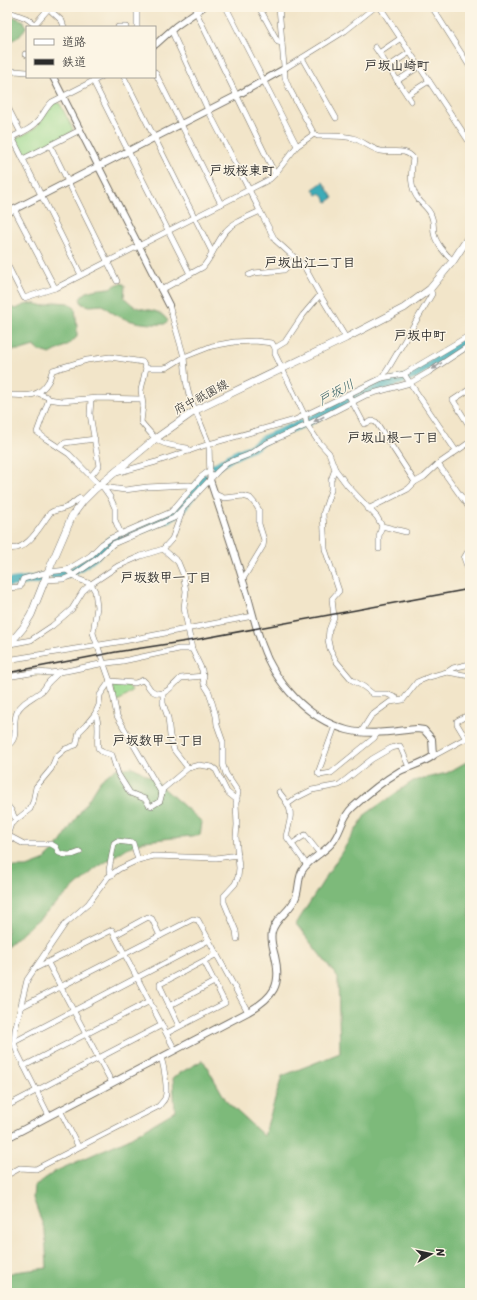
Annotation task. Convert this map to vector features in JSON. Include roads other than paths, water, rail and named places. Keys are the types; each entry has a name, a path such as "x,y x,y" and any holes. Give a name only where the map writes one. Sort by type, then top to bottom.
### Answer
{"main road":[{"name":"府中祇園線","path":"8,646 23,628 31,615 72,516 83,501 155,439 196,410 346,338 404,308 430,289 467,243 470,235"}],"street":[{"path":"134,7 137,12 137,26"},
{"path":"156,44 171,30 203,7"},
{"path":"226,7 297,146"},
{"path":"259,7 278,42 282,43"},
{"path":"279,7 284,78 314,134 318,136 352,138 371,148 381,151 403,152 410,154 414,158 411,183 415,194 419,201 430,211 434,226 434,236 445,255 453,261"},
{"path":"7,213 236,96 284,69 345,31 375,7"},
{"path":"380,7 470,143"},
{"path":"432,7 470,67"},
{"path":"7,11 26,18 36,25 49,8 62,21 64,26"},
{"path":"196,12 275,174"},
{"path":"171,30 208,110 275,240 304,266 320,296 346,338"},
{"path":"378,53 401,38"},
{"path":"375,47 411,101"},
{"path":"388,67 410,52"},
{"path":"302,58 336,118"},
{"path":"397,81 420,66"},
{"path":"7,73 16,71 26,72"},
{"path":"156,74 221,204"},
{"path":"53,78 169,305 184,358 188,395 196,410 209,444 210,480 243,579 262,646 272,667 301,705 316,716 335,726 361,732 417,729 424,730 432,739 433,756"},
{"path":"81,274 23,159 9,138 36,124 52,102 99,78"},
{"path":"124,78 212,252"},
{"path":"93,81 190,274"},
{"path":"407,95 429,81"},
{"path":"7,106 21,133"},
{"path":"23,159 80,130"},
{"path":"7,264 24,298 55,288 270,179 297,146 314,134"},
{"path":"50,145 118,281"},
{"path":"14,209 55,288"},
{"path":"161,290 203,267 208,261 224,232 230,227 260,211"},
{"path":"249,275 254,273 284,270 296,258"},
{"path":"45,580 64,579 74,575 97,559 113,544 174,518 227,463 248,455 306,421 350,398 382,378 432,294 430,289"},
{"path":"275,348 285,342 303,315 320,296"},
{"path":"382,378 407,379 470,335"},
{"path":"146,368 168,367 184,358 212,346 234,342 255,341 272,343 275,348 275,354 306,421 318,441 329,453 335,468 347,485 377,517 382,526 379,536 379,550"},
{"path":"114,474 209,444 295,420 306,421 350,398 366,395 428,372 470,345"},
{"path":"7,395 25,396 38,393 48,383 50,374 53,370 87,360 115,357 144,362 146,368 141,390 143,406 141,422 155,439 162,444 187,448 189,451"},
{"path":"407,379 456,451"},
{"path":"470,389 452,400 470,427"},
{"path":"38,393 49,399 61,401 106,398 141,399"},
{"path":"350,398 364,424 372,421 376,422 415,482"},
{"path":"49,399 37,432 46,440 69,454 101,486 110,497 115,508 115,520 121,534"},
{"path":"91,399 90,414 99,466 91,476"},
{"path":"60,448 64,443 95,439"},
{"path":"368,509 408,489 438,464 470,442"},
{"path":"133,457 141,466"},
{"path":"438,464 470,509"},
{"path":"335,468 331,480 331,490 323,514 325,549 339,590 332,599 334,618 329,630 329,644 336,661 352,680 373,694 387,694 396,698 396,701"},
{"path":"7,588 20,587 23,579 48,572 67,570 90,556 106,541 171,512 193,486 210,470"},
{"path":"101,486 124,490 189,484 193,486"},
{"path":"215,494 224,498 236,496 250,498 259,510 259,524 264,540 263,546 243,579"},
{"path":"7,548 18,548 26,543 53,510 70,505 80,498 83,501"},
{"path":"8,646 31,640 52,626 72,609 83,591 90,584 124,564 141,556 163,549 172,539 182,511"},
{"path":"382,526 406,532"},
{"path":"470,548 464,558 470,574"},
{"path":"163,549 178,562 183,574 186,591 184,608 192,649 204,676 204,684 209,692 223,742 223,765 226,774 238,792 236,837 239,868 238,877 235,884 224,896 224,902 236,931 237,939"},
{"path":"67,570 78,579 90,584 95,591 96,607 93,633 110,681 117,716 162,794"},
{"path":"7,660 124,641 253,616"},
{"path":"7,677 37,672 59,672 179,649 192,649"},
{"path":"361,732 371,716 390,702 403,700 417,682 447,672 453,668 470,664"},
{"path":"7,746 15,737 15,719 16,712 19,707 44,689 48,682 59,672"},
{"path":"447,672 470,676"},
{"path":"110,681 135,683 143,680 155,693 163,693 169,690 181,678 188,676 204,676"},
{"path":"80,852 75,855 62,854 51,844 24,844 10,836 8,833 11,824 30,809 36,787 51,769 56,757 65,749 76,745 78,732 86,725 94,714 100,695 110,681"},
{"path":"163,693 163,703 168,718 170,736 174,750 188,768"},
{"path":"94,714 98,723 98,748 102,752 112,755 118,774 130,793 145,799 149,805 152,806 160,801 163,788 188,768 199,765 212,767 216,770 227,792 237,800"},
{"path":"7,1138 248,1012 261,1005 269,998 274,990 278,974 271,937 272,930 277,922 291,907 296,897 302,871 335,840 344,818 350,809 386,780 468,738 457,724 457,721 470,714"},
{"path":"335,726 318,773 320,775 331,773 374,738 378,732"},
{"path":"289,804 296,798 312,790 339,785 372,759 391,748 400,746 409,768"},
{"path":"279,792 289,804 291,810 286,836 307,865"},
{"path":"7,805 16,820"},
{"path":"292,844 305,835 320,854"},
{"path":"112,875 110,870 114,843 117,841 133,843 138,860"},
{"path":"49,1116 17,1052 14,1042 15,1030 27,980 65,924 88,904 100,887 112,875 119,869 138,860 154,856 216,858 238,855"},
{"path":"115,935 148,917 152,919 160,936"},
{"path":"21,1007 193,919 198,920 248,1012"},
{"path":"33,970 112,930 176,1050"},
{"path":"14,1042 209,940"},
{"path":"180,1026 160,984 217,954"},
{"path":"166,1033 225,1003 204,961"},
{"path":"48,962 112,1083"},
{"path":"170,1006 214,982"},
{"path":"24,1066 150,1001"},
{"path":"7,1106 162,1025"},
{"path":"7,1176 20,1168 36,1169 78,1146 159,1106 164,1099 166,1090 163,1062 161,1058"},
{"path":"60,1110 78,1146"}],"water":[{"path":"323,182 333,198 327,202 321,193 317,195 313,189"}],"waterway":[{"name":"戸坂川","path":"214,468 265,439 311,420 368,389 390,384 412,376 470,339"},
{"name":"戸坂川","path":"54,575 71,572 95,556 111,541 170,517 182,508 204,478"},
{"name":"戸坂川","path":"7,583 41,579"}],"railway":[{"path":"7,673 116,652 194,640 470,589"}],"district":[{"name":"戸坂山崎町","path":"397,65"},
{"name":"戸坂桜東町","path":"242,170"},
{"name":"戸坂出江二丁目","path":"310,262"},
{"name":"戸坂中町","path":"420,335"},
{"name":"戸坂山根一丁目","path":"393,437"},
{"name":"戸坂数甲一丁目","path":"166,577"},
{"name":"戸坂数甲二丁目","path":"158,740"}]}
